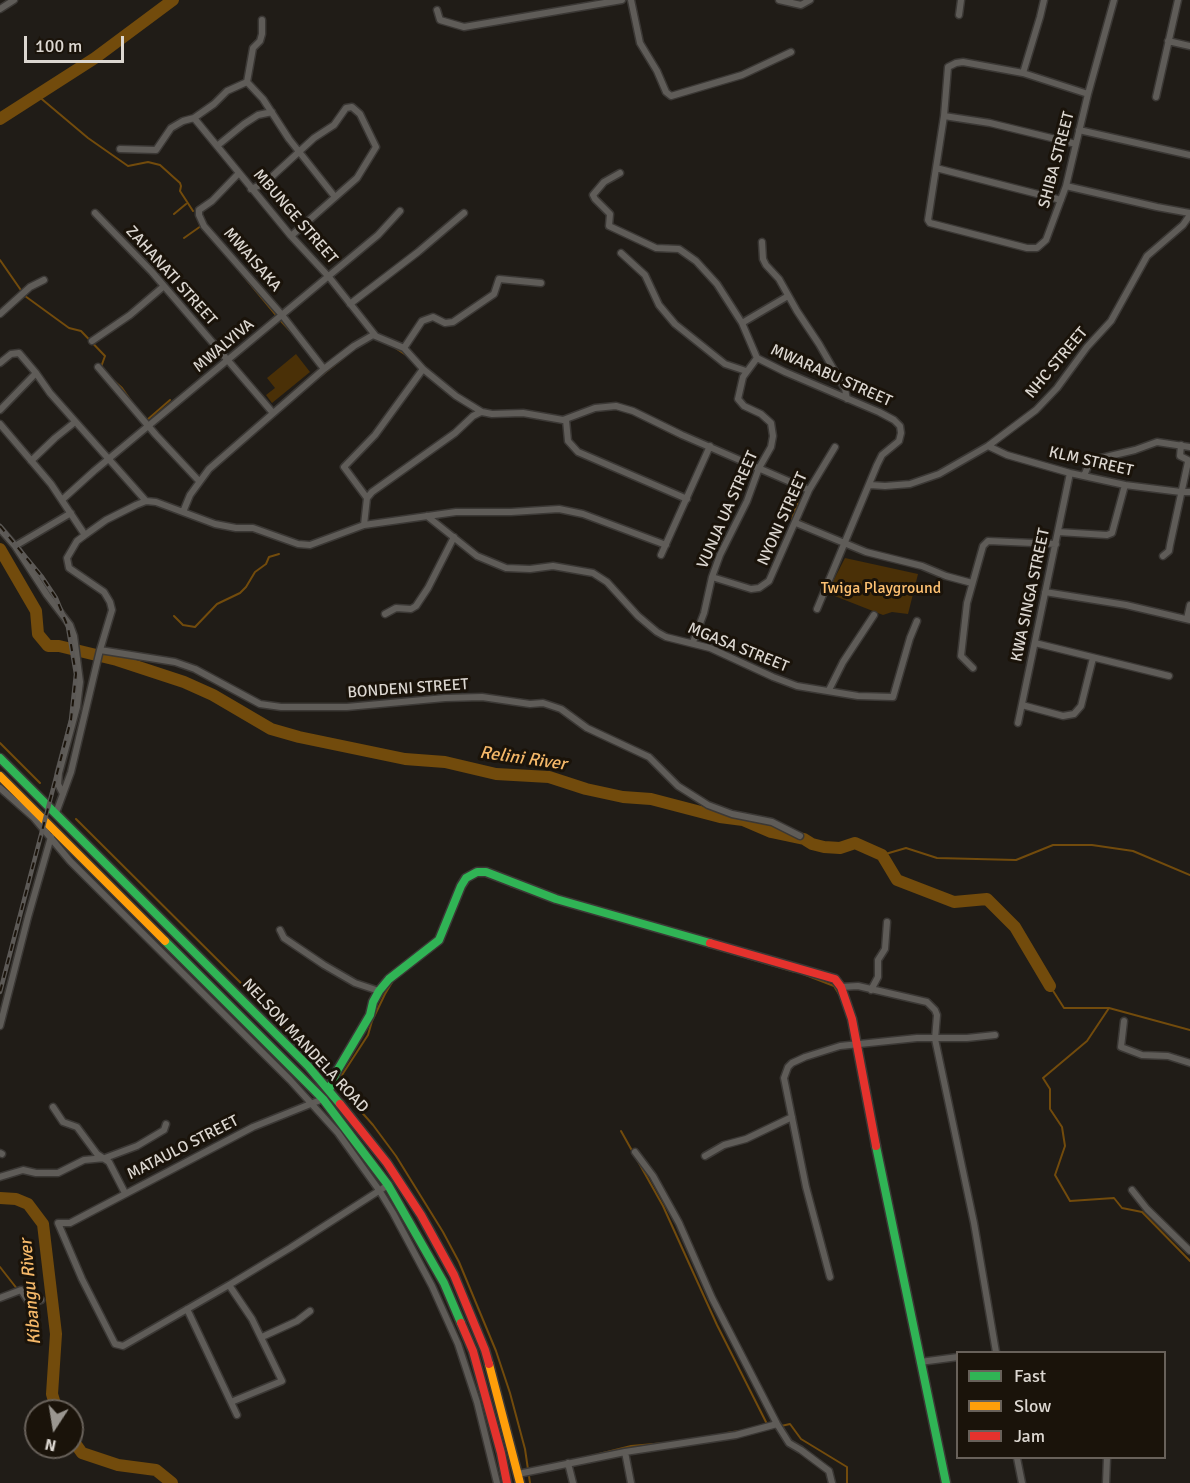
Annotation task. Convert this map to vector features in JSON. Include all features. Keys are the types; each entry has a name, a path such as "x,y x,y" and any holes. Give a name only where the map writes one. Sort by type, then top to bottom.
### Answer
{"main road":[{"name":"NELSON MANDELA ROAD","path":"0,758 264,1021 360,1127 400,1182 454,1275 485,1350 519,1478"},
{"name":"NELSON MANDELA ROAD","path":"0,776 323,1099 352,1134 388,1185 444,1283 483,1380 507,1483"},
{"path":"328,1090 370,1015 379,991 389,979 440,940 461,886 466,878 477,872 486,872 556,899 835,979 841,987 852,1019 855,1046 878,1162 946,1483"},
{"path":"444,1283 454,1275"}],"street":[{"path":"0,9 14,0"},
{"path":"437,10 440,20 470,27 622,0"},
{"path":"631,0 640,43 657,71 666,92 671,96 742,75 791,52"},
{"path":"779,0 801,5 810,0"},
{"path":"959,15 961,0"},
{"path":"1023,73 1044,0"},
{"name":"SHIBA STREET","path":"936,168 928,220 933,224 1036,248 1046,240 1066,186 1114,0"},
{"path":"1156,97 1178,0"},
{"path":"262,20 262,34 253,48 248,82 335,197"},
{"path":"1168,41 1190,46"},
{"path":"1061,200 936,168 944,116 948,67 951,64 970,63 1023,73 1088,94"},
{"path":"120,148 157,149 167,132 183,121 194,118 227,91 248,82"},
{"path":"251,189 265,183 314,138 334,125 344,110 350,107 360,114 375,140 376,147 361,173 291,236"},
{"path":"217,146 244,123 258,115 272,112"},
{"path":"944,116 990,123 1076,144"},
{"name":"MBUNGE STREET","path":"194,118 251,189 329,277 375,334"},
{"path":"1079,130 1190,155"},
{"name":"MWAISAKA","path":"239,173 200,210 199,214 204,226 282,315 324,369"},
{"name":"MWARABU STREET","path":"620,173 604,182 594,194 595,200 610,214 608,225 656,248 675,248 690,256 708,273 742,323 757,358 894,420 901,429 899,441 882,455 817,609"},
{"path":"1066,186 1190,214"},
{"name":"MWALYIVA","path":"63,499 308,291 329,277 378,235 400,211"},
{"name":"ZAHANATI STREET","path":"95,213 164,286 273,413"},
{"path":"350,304 464,213"},
{"name":"NHC STREET","path":"870,485 910,484 939,474 988,446 1036,410 1057,388 1087,347 1111,321 1147,256 1183,225 1190,214"},
{"path":"762,242 765,263 779,279 839,377 845,388 847,399"},
{"path":"621,253 645,275 659,305 675,324 725,364 746,371 757,358"},
{"path":"404,348 422,321 433,317 445,323 453,322 494,294 495,286 500,279 541,283"},
{"path":"0,314 30,287 44,280"},
{"path":"92,341 130,315 164,286"},
{"path":"742,323 788,296"},
{"path":"183,512 199,481 209,469 324,369 354,346 375,334 404,348 423,369 456,396 482,412 522,413 566,420 595,408 616,406 633,411 808,490"},
{"path":"0,363 11,354 16,353 36,373 50,393 146,501"},
{"path":"98,368 199,481"},
{"path":"367,498 344,466 375,435 423,369"},
{"name":"VUNJA UA STREET","path":"693,642 704,613 712,577 728,536 747,501 759,468 771,447 773,436 771,423 761,414 739,403 739,390 746,371"},
{"path":"0,410 36,373"},
{"path":"364,525 367,498 374,490 465,426 473,416 482,412"},
{"path":"566,420 568,441 578,452 687,499"},
{"path":"31,461 75,422"},
{"path":"0,424 63,499 85,534"},
{"path":"1084,476 1088,466 1104,456 1135,450 1157,442 1190,447"},
{"path":"1163,556 1169,551 1189,460 1179,456 1181,445"},
{"path":"661,555 710,446"},
{"name":"KLM STREET","path":"988,446 1007,455 1070,473 1125,485 1190,492"},
{"name":"NYONI STREET","path":"712,577 751,589 759,588 769,581 796,523 808,490 835,447"},
{"name":"KWA SINGA STREET","path":"1018,723 1070,473"},
{"path":"1058,532 1107,535 1112,533 1125,485"},
{"path":"56,813 71,772 96,666 111,616 110,602 104,592 69,568 68,554 85,534 106,520 146,501 156,502 215,524 253,528 306,545 317,544 364,525 456,512 569,510 666,545"},
{"path":"15,546 71,513"},
{"name":"MGASA STREET","path":"427,516 477,556 506,568 530,569 553,566 593,573 607,582 638,616 657,632 666,637 693,642 787,682 858,696 893,697 910,638 918,621"},
{"path":"796,523 866,552 922,566 972,583"},
{"path":"0,529 15,546 70,625 74,636 80,682 77,707 59,773 58,784 63,794"},
{"path":"385,614 391,609 411,609 416,606 428,588 454,537"},
{"path":"974,668 961,656 967,603 980,553 988,541 1056,544"},
{"path":"1045,592 1126,605 1189,619 1190,604"},
{"path":"829,690 843,662 874,615"},
{"path":"1035,643 1169,676"},
{"name":"BONDENI STREET","path":"100,651 175,662 195,669 260,704 281,707 347,707 482,697 530,704 543,703 561,709 586,728 649,757 678,786 708,805 732,814 772,822 800,836"},
{"path":"1022,705 1063,716 1074,714 1081,706 1093,658"},
{"path":"0,788 33,818 50,840 311,1104 338,1133 379,1190 434,1290 458,1344 477,1402 496,1483"},
{"path":"0,1026 50,840 55,831"},
{"path":"871,990 878,977 878,960 885,949 887,922"},
{"path":"280,930 284,938 324,965 354,983 379,991"},
{"path":"841,987 858,986 927,1002 937,1015 935,1039 974,1223 993,1351"},
{"path":"1124,1021 1121,1047 1142,1055 1168,1056 1190,1063"},
{"path":"830,1277 806,1187 784,1078 788,1067 792,1063 829,1048 916,1038 995,1035"},
{"name":"MATAULO STREET","path":"187,1309 123,1346 116,1345 82,1279 58,1224 70,1223 253,1127 323,1099"},
{"path":"53,1107 63,1122 77,1127 98,1154 112,1165 125,1193"},
{"path":"705,1156 724,1145 746,1139 792,1117"},
{"path":"0,1177 25,1170 36,1173 58,1173 84,1160 105,1158 136,1146 164,1130 166,1124"},
{"path":"635,1152 653,1176 679,1223 712,1298 777,1424 789,1443 829,1471 832,1483"},
{"path":"237,1415 187,1309 300,1242 388,1185"},
{"path":"1132,1190 1147,1209 1190,1251"},
{"path":"229,1285 252,1319 282,1382 231,1402"},
{"path":"0,1298 21,1290 31,1304 41,1300"},
{"path":"262,1338 297,1321 310,1311"},
{"path":"920,1362 956,1357"},
{"path":"519,1478 568,1463 736,1435 777,1424"},
{"path":"626,1452 631,1483"},
{"path":"1017,1459 1022,1483"},
{"path":"1106,1483 1107,1459"},
{"path":"568,1463 573,1483"}],"green space":[{"path":"296,354 310,372 272,403 266,395 275,388 267,378"},
{"name":"Twiga Playground","path":"845,558 918,574 908,614 892,612 883,615 827,593"}],"waterway":[{"path":"0,119 95,58 173,0"},
{"path":"37,95 88,138 128,166 148,162 160,165 180,183 180,191 193,211"},
{"path":"174,214 186,204"},
{"path":"184,238 201,226"},
{"path":"0,260 25,296 69,328 81,331 105,356 101,367"},
{"path":"232,262 276,315"},
{"path":"280,320 296,337"},
{"path":"391,345 409,357"},
{"path":"317,379 346,356"},
{"path":"113,380 134,405"},
{"path":"145,419 147,420 170,400"},
{"path":"657,426 681,438"},
{"path":"792,519 800,495 797,488"},
{"path":"800,521 809,525"},
{"name":"Relini River","path":"0,549 36,611 38,634 48,646 59,646 117,660 184,682 213,695 271,729 299,737 405,759 445,762 496,774 549,777 586,789 623,797 651,799 720,817 743,820 771,832 804,839 824,847 840,848 855,843 882,855 897,880 954,902 987,899 1015,927 1050,986"},
{"path":"174,616 183,625 195,627 217,604 240,593 255,572 266,564 269,557 279,554"},
{"path":"0,743 40,783"},
{"path":"76,819 268,1010 331,1078"},
{"path":"882,855 906,848 937,858 1016,860 1053,845 1092,845 1133,851 1190,875"},
{"path":"510,886 525,891"},
{"path":"699,944 795,972"},
{"path":"803,974 834,986 840,996"},
{"path":"347,1094 342,1075 368,1035 372,1021 394,979"},
{"path":"1050,986 1064,1008 1109,1008 1190,1030"},
{"path":"1109,1008 1087,1041 1043,1078 1050,1089 1050,1109 1062,1127 1065,1146 1055,1175 1070,1201 1114,1198 1122,1208 1142,1212 1190,1261"},
{"path":"335,1082 373,1125 396,1156 459,1262 496,1351 510,1393 525,1449 530,1483"},
{"path":"621,1131 663,1206 717,1325 768,1426"},
{"name":"Kibangu River","path":"0,1198 16,1199 28,1204 43,1224 56,1334 53,1399"},
{"path":"0,1267 18,1290"},
{"path":"768,1429 790,1424 801,1439 847,1467 847,1483"},
{"path":"727,1433 739,1431"},
{"path":"591,1456 631,1446 665,1443"},
{"name":"Kibangu River","path":"84,1454 118,1465 156,1470 172,1483"}],"railway":[{"path":"0,526 42,577 56,598 68,627 76,674 71,720 0,992"}],"traffic: fast":[{"path":"0,758 308,1066 340,1104"},
{"path":"329,1090 337,1071 370,1015 379,991 389,979 439,940 461,886 466,878 477,872 486,872 556,899 710,943"},
{"path":"165,941 323,1099 388,1185 444,1283 461,1323"},
{"path":"876,1146 946,1483"}],"traffic: slow":[{"path":"0,776 165,941"},
{"path":"489,1364 520,1483"}],"traffic: jam":[{"path":"710,943 835,979 841,987 852,1019 876,1146"},
{"path":"340,1104 387,1163 421,1215 454,1275 489,1364"},
{"path":"461,1323 473,1351 507,1483"}]}
